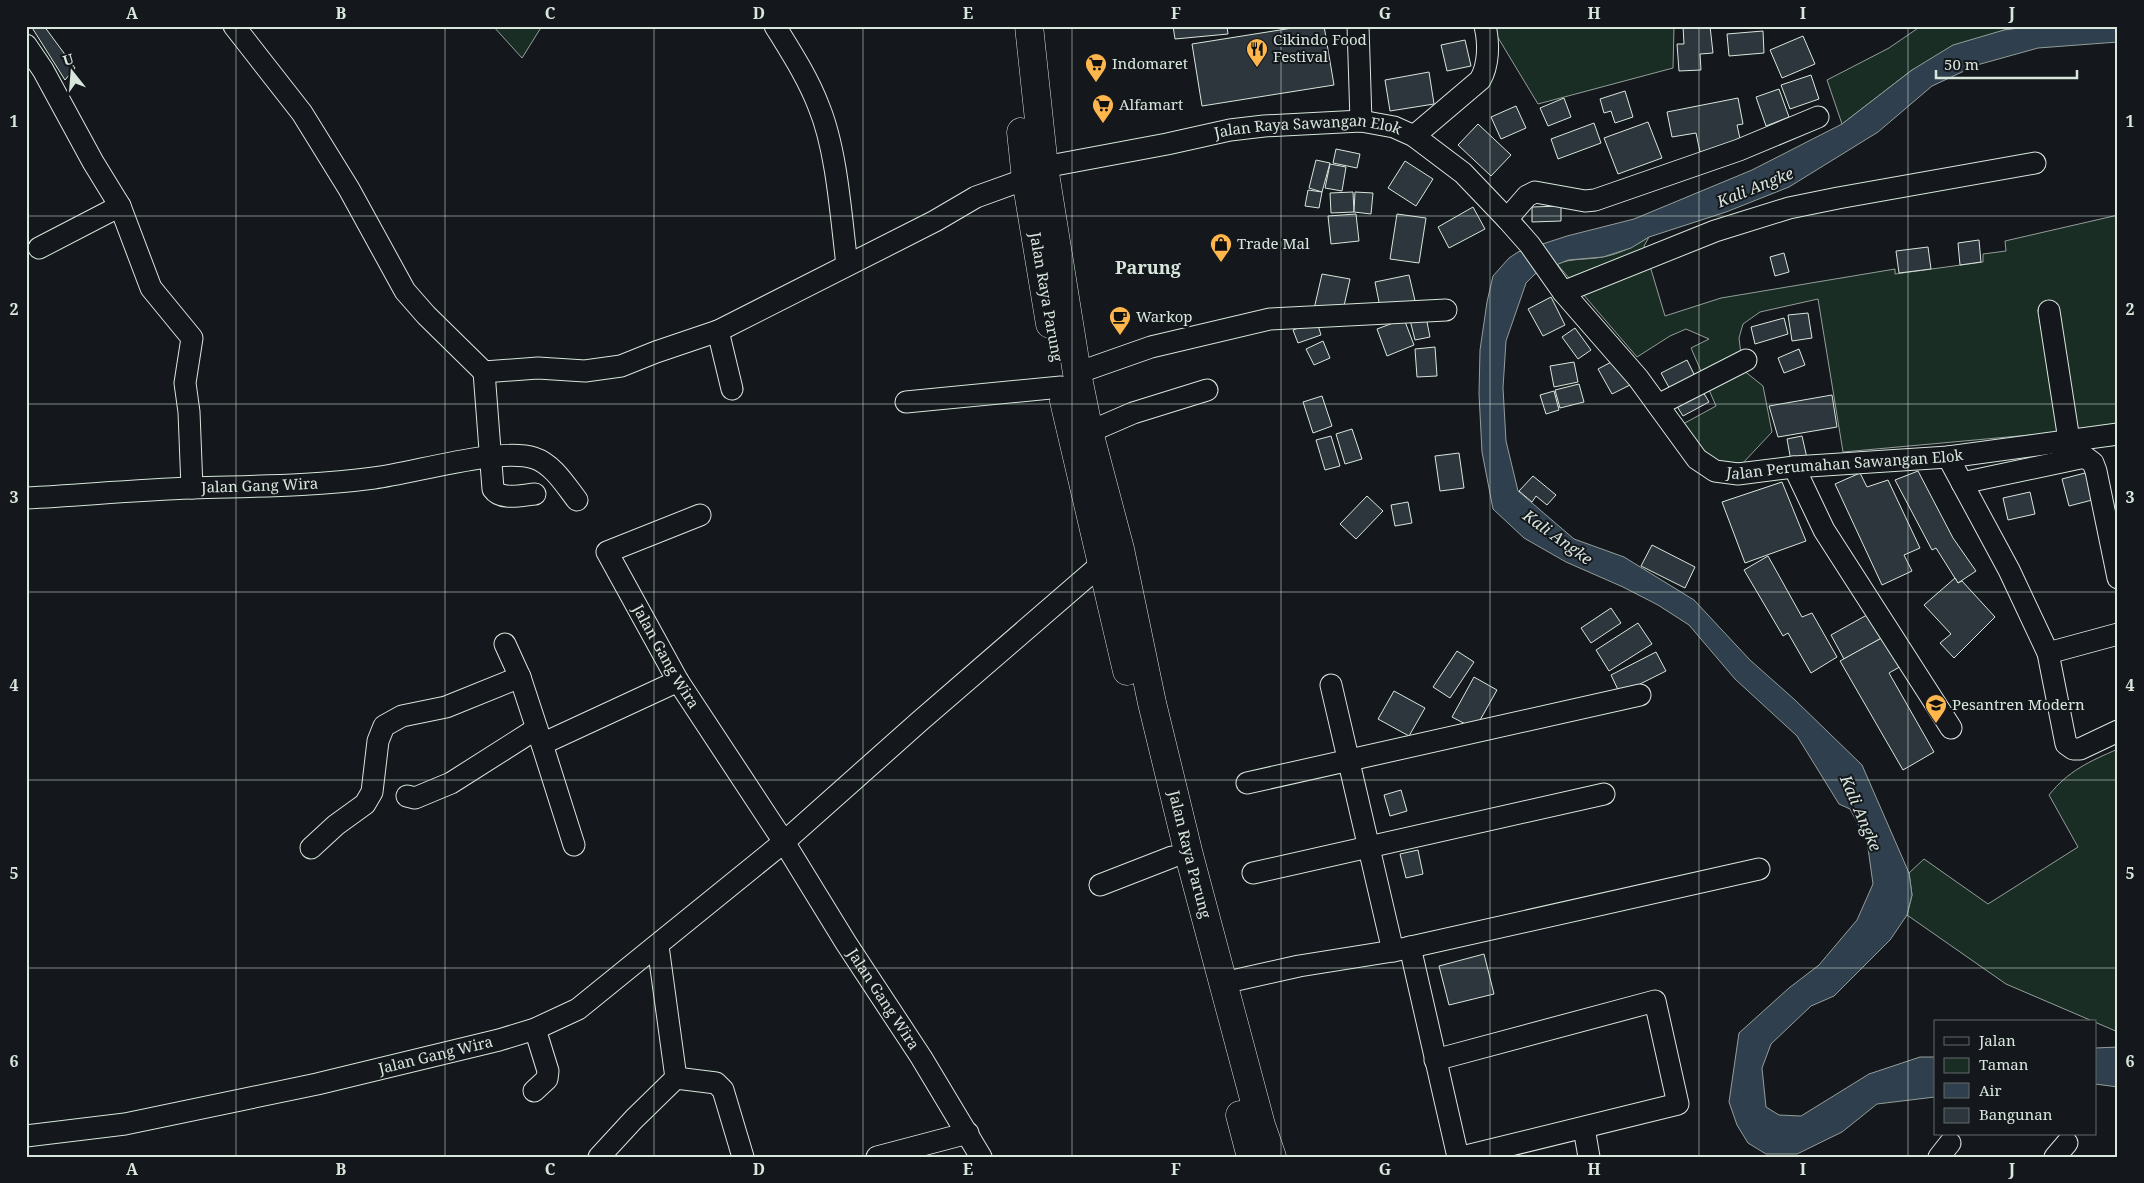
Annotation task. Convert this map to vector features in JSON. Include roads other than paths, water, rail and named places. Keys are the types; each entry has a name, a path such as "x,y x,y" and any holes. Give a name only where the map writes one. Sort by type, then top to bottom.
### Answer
{"highway":[{"name":"Jalan Raya Parung","path":"1012,26 1069,380 1071,438 1111,556 1152,703 1189,855 1261,1125 1272,1157"},
{"name":"Jalan Raya Parung","path":"1029,26 1035,173"},
{"name":"Jalan Raya Parung","path":"1069,380 1090,432 1111,556 1172,857 1251,1157"}],"street":[{"path":"234,26 302,114 349,189 405,291 484,372 493,489 496,494 503,496 535,494"},
{"path":"775,26 820,107 830,144 847,265"},
{"path":"1358,26 1361,121"},
{"path":"1414,136 1480,80 1485,73 1488,43 1485,26"},
{"path":"26,45 43,70 93,162 120,206 151,288 192,338 185,383 189,412 192,488"},
{"path":"1507,219 1527,196 1535,192 1585,201 1595,200 1739,150 1818,117"},
{"name":"Jalan Raya Sawangan Elok","path":"484,372 538,368 586,371 611,369 718,331 935,221 976,197 1035,173 1230,130 1315,122 1361,121 1394,127 1414,136 1463,173 1530,245"},
{"path":"1563,292 1715,231 1789,208 2035,163"},
{"path":"39,248 120,206"},
{"name":"Jalan Perumahan Sawangan Elok","path":"1530,245 1563,292 1616,352 1697,459 1715,471 1738,474 1794,467 1948,457 2118,434"},
{"path":"906,402 1069,380 1151,347 1270,319 1446,310"},
{"path":"2049,311 2069,440"},
{"path":"718,331 732,389"},
{"path":"1658,405 1746,360"},
{"path":"1090,432 1132,413 1207,390"},
{"name":"Jalan Gang Wira","path":"26,498 192,488 286,486 374,478 490,458 519,456 536,459 552,469 577,500"},
{"path":"1948,457 2009,570 2048,654 2066,744 2074,749 2080,749 2118,732"},
{"path":"1962,483 2086,457 2093,462 2096,471 2118,578"},
{"path":"1794,467 1824,530 1951,728"},
{"name":"Jalan Gang Wira","path":"700,515 607,552 678,681 784,842 846,943 921,1057 981,1157"},
{"name":"Jalan Gang Wira","path":"26,1136 125,1124 318,1084 499,1040 536,1029 578,1009 784,842 1111,556"},
{"path":"2048,654 2118,634"},
{"path":"505,644 520,678 574,845"},
{"path":"311,848 336,825 365,804 372,792 378,741 384,726 402,716 446,707 520,678"},
{"path":"407,796 415,798 451,783 539,736 678,681"},
{"path":"1331,685 1369,847 1435,1060 1460,1157 1678,1104 1655,1002 1435,1060"},
{"path":"1247,783 1640,695"},
{"path":"1253,873 1604,794"},
{"path":"1100,885 1172,857"},
{"path":"1224,984 1299,966 1401,949 1759,869"},
{"path":"658,946 676,1078"},
{"path":"534,1091 547,1079 548,1071 536,1029"},
{"path":"599,1157 676,1078"},
{"path":"676,1078 716,1083 723,1090 743,1157"},
{"path":"1584,1128 1589,1157"},
{"path":"877,1157 968,1133"}],"water":[{"name":"Kali Angke","path":"2035,26 2118,26 2118,42 2038,48 1977,65 1932,86 1878,132 1789,187 1726,212 1649,237 1631,248 1603,257 1568,260 1535,274 1526,283 1506,341 1503,388 1506,441 1518,491 1574,539 1624,557 1694,600 1750,660 1795,700 1862,765 1909,873 1912,895 1907,915 1890,940 1834,996 1811,1006 1771,1044 1762,1068 1766,1107 1779,1115 1801,1116 1869,1074 1920,1057 1934,1057 1934,1097 1877,1104 1842,1132 1797,1154 1766,1154 1748,1143 1737,1125 1729,1102 1739,1033 1789,988 1819,965 1857,920 1873,884 1867,841 1850,809 1839,804 1797,736 1735,679 1689,625 1658,605 1566,562 1524,538 1493,509 1482,452 1479,394 1480,350 1487,302 1493,276 1509,258 1518,252 1567,236 1634,219 1752,170 1842,124 1912,70 1953,45 2004,30"},
{"path":"2118,1047 2118,1087 2096,1084 2096,1048"}],"place":[{"name":"Cikindo Food Festival","path":"1257,68"},
{"name":"Indomaret","path":"1096,83"},
{"name":"Alfamart","path":"1103,124"},
{"name":"Trade Mal","path":"1221,263"},
{"name":"Warkop","path":"1120,336"},
{"name":"Pesantren Modern","path":"1936,724"}],"district":[{"name":"Parung","path":"1148,268"}]}
